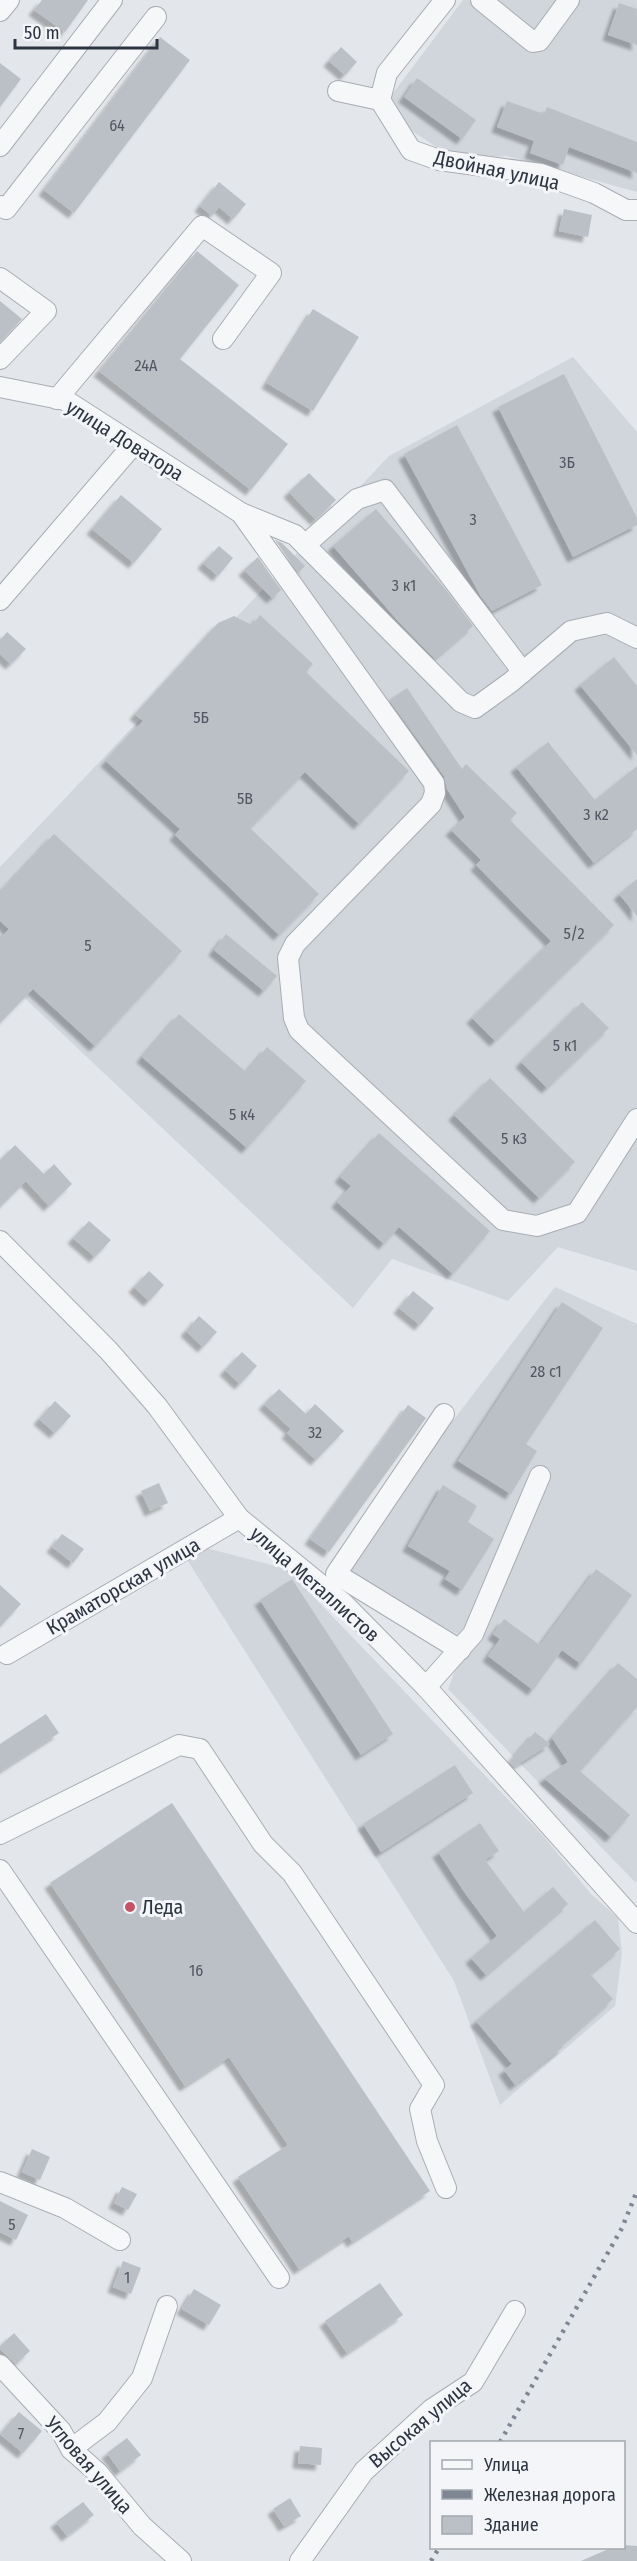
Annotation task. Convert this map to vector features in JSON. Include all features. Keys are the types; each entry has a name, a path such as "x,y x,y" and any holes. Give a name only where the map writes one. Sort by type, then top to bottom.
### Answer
{"street":[{"path":"0,11 9,0"},
{"path":"0,146 112,0"},
{"path":"338,91 380,100 387,73 445,0"},
{"path":"481,0 533,42 539,41 569,0"},
{"path":"0,206 6,209 156,17"},
{"name":"Двойная улица","path":"380,100 411,150 439,160 541,174 594,193 626,210 637,210"},
{"path":"57,399 202,226 271,273 223,339"},
{"path":"0,278 45,311 0,359"},
{"name":"улица Доватора","path":"0,387 65,400 241,513"},
{"path":"0,600 133,445"},
{"path":"305,545 357,499 385,490 523,672"},
{"path":"241,513 295,535 461,702 475,708 523,672 571,631 607,623 637,638"},
{"path":"241,513 434,783 435,793 431,804 295,944 288,958 294,1018 299,1030 503,1220 537,1226 577,1213 637,1119"},
{"name":"улица Металлистов","path":"0,1241 109,1351 157,1406 239,1518 343,1603 426,1687 637,1923"},
{"path":"444,1414 336,1574 460,1650"},
{"path":"426,1687 473,1634 540,1476"},
{"name":"Краматорская улица","path":"7,1654 239,1518"},
{"path":"0,1834 179,1745 200,1749 263,1844 292,1873 434,2085 420,2109 427,2141 446,2188"},
{"path":"0,1870 279,2278"},
{"path":"0,2182 65,2208 120,2240"},
{"path":"71,2449 106,2422 142,2378 167,2306"},
{"name":"Высокая улица","path":"300,2561 364,2471 432,2409 473,2382 515,2312"},
{"name":"Угловая улица","path":"0,2365 61,2431 71,2449 99,2473 142,2526 181,2561"}],"shaded area":[{"path":"463,0 637,0 637,192 507,156 455,159 406,127 391,96"},
{"path":"573,357 637,432 637,1271 558,1247 508,1301 392,1259 353,1308 0,975 0,867 389,456"},
{"path":"555,1287 637,1324 637,1881 635,1882 448,1689 467,1639 336,1574"},
{"path":"202,1547 287,1569 544,1837 591,1894 618,1918 622,1954 615,2006 500,2105 454,1981 186,1558"}],"building":[{"path":"42,0 88,0 65,32 34,10"},
{"path":"619,3 637,9 637,45 608,35"},
{"path":"160,37 190,60 74,213 44,190"},
{"path":"341,47 357,62 345,75 329,61"},
{"path":"0,63 21,79 0,107"},
{"path":"417,78 476,120 462,139 404,97"},
{"path":"507,101 544,114 547,107 637,142 637,173 569,147 563,165 530,153 534,141 497,127"},
{"path":"219,182 246,204 233,219 219,207 212,216 200,206"},
{"path":"564,209 592,215 588,237 559,231"},
{"path":"197,251 239,285 180,359 288,444 251,490 99,371"},
{"path":"0,301 22,319 0,342"},
{"path":"313,309 359,337 313,411 267,383"},
{"path":"564,374 637,518 637,525 573,557 498,407"},
{"path":"457,425 542,585 492,611 480,595 404,454"},
{"path":"309,473 336,500 316,520 289,492"},
{"path":"121,495 162,529 134,563 92,529"},
{"path":"376,509 446,590 473,626 435,659 398,621 333,546"},
{"path":"275,540 282,543 305,566 298,573"},
{"path":"219,546 233,558 218,576 203,563"},
{"path":"258,557 281,590 272,598 244,570"},
{"path":"260,615 313,664 306,672 409,771 359,824 305,772 250,828 319,894 279,935 175,835 180,829 106,761 143,721 135,714 218,623 234,616 252,625"},
{"path":"7,632 26,649 11,664 0,654 0,640"},
{"path":"614,657 637,686 637,755 580,685"},
{"path":"407,688 462,769 466,764 517,813 510,820 614,925 495,1041 472,1018 551,941 476,865 481,860 451,830 465,817 447,789 444,776 389,700"},
{"path":"548,742 595,800 637,766 637,829 594,863 516,767"},
{"path":"54,834 182,951 95,1046 33,989 0,1023 0,938 9,929 0,921 0,892"},
{"path":"637,879 637,916 619,894"},
{"path":"226,934 277,976 264,991 214,950"},
{"path":"582,1002 609,1028 547,1088 521,1062"},
{"path":"179,1014 246,1072 267,1047 306,1081 247,1148 142,1057"},
{"path":"490,1078 575,1162 539,1198 454,1115"},
{"path":"379,1133 490,1231 453,1274 399,1227 384,1244 337,1202 351,1186 340,1177"},
{"path":"15,1145 44,1174 54,1164 72,1184 49,1206 26,1181 0,1207 0,1160"},
{"path":"89,1221 111,1240 95,1257 73,1238"},
{"path":"149,1271 164,1285 149,1301 134,1287"},
{"path":"413,1291 434,1308 420,1325 399,1308"},
{"path":"562,1302 603,1328 526,1444 537,1451 511,1494 458,1461"},
{"path":"199,1316 217,1332 203,1347 186,1331"},
{"path":"242,1352 257,1366 240,1384 225,1370"},
{"path":"279,1389 306,1414 315,1404 344,1431 316,1460 287,1433 291,1429 264,1404"},
{"path":"55,1401 71,1416 55,1433 39,1419"},
{"path":"408,1405 426,1418 329,1552 310,1539"},
{"path":"159,1483 168,1503 150,1511 141,1491"},
{"path":"443,1485 477,1506 468,1522 494,1539 462,1590 445,1579 450,1571 408,1546"},
{"path":"62,1534 84,1549 73,1563 52,1547"},
{"path":"596,1569 632,1595 581,1664 562,1650 533,1690 488,1656 500,1639 493,1634 504,1619 540,1645"},
{"path":"292,1579 393,1734 361,1755 260,1600"},
{"path":"0,1585 21,1604 0,1627"},
{"path":"618,1663 637,1679 637,1707 580,1771 630,1815 611,1837 544,1778 568,1762 552,1738"},
{"path":"46,1714 59,1733 0,1771 0,1744"},
{"path":"535,1732 550,1744 514,1767 509,1762"},
{"path":"455,1765 473,1793 381,1852 363,1824"},
{"path":"172,1803 430,2191 352,2242 349,2236 299,2269 238,2177 288,2145 229,2057 185,2086 50,1883"},
{"path":"480,1823 499,1851 485,1860 524,1912 553,1887 568,1904 486,1975 471,1958 497,1936 438,1852"},
{"path":"595,1920 620,1949 590,1974 613,1999 561,2045 563,2047 515,2085 504,2070 512,2064 476,2021"},
{"path":"32,2149 50,2157 40,2180 22,2172"},
{"path":"122,2187 137,2194 128,2210 114,2203"},
{"path":"0,2201 28,2215 16,2240 0,2232"},
{"path":"123,2261 141,2268 131,2294 113,2287"},
{"path":"380,2283 403,2315 347,2353 325,2321"},
{"path":"194,2289 221,2305 209,2325 182,2309"},
{"path":"14,2333 30,2351 16,2364 0,2349 0,2346"},
{"path":"19,2412 42,2431 23,2453 0,2434"},
{"path":"127,2438 141,2455 120,2471 107,2453"},
{"path":"300,2446 322,2448 321,2465 298,2463"},
{"path":"290,2498 301,2516 284,2526 273,2509"},
{"path":"83,2502 94,2515 67,2536 56,2522"},
{"path":"625,2545 637,2546 637,2561 581,2561 608,2549 625,2549"}],"railway":[{"path":"501,2441 622,2228 637,2191"},
{"path":"431,2561 438,2549"}],"place":[{"name":"Леда","path":"130,1907"}]}
